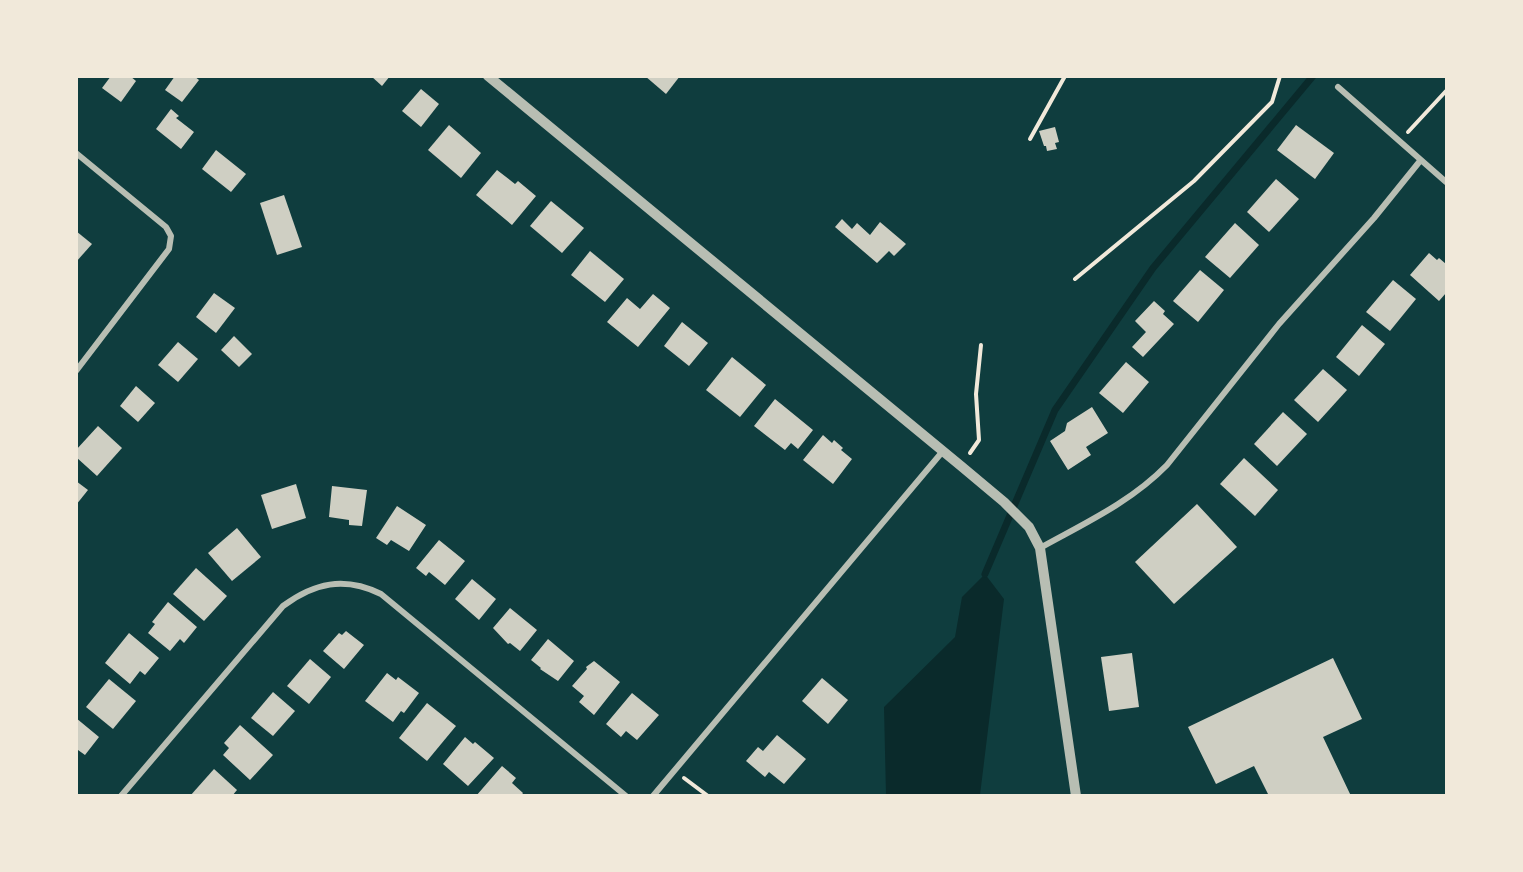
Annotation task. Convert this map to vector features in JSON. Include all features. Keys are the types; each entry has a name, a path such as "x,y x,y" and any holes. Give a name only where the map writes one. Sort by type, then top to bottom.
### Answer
{"street":[{"path":"488,76 1005,502 1029,527 1040,548 1076,795"},
{"path":"1338,87 1446,182"},
{"path":"76,153 166,227 171,236 169,249 76,370"},
{"path":"1040,548 1121,503 1148,485 1167,465 1279,324 1374,218 1420,160"},
{"path":"653,795 943,451"},
{"path":"121,795 283,606 301,593 320,585 340,584 361,586 381,594 626,795"}],"path":[{"path":"1030,139 1065,76"},
{"path":"1075,279 1194,181 1272,102 1280,76"},
{"path":"1400,142 1446,91"},
{"path":"961,466 979,440 976,394 981,345"},
{"path":"674,770 708,795"}],"water":[{"path":"985,574 1004,599 980,795 886,795 884,707 955,637 962,597"}],"building":[{"path":"111,76 130,76 136,81 121,102 102,88"},
{"path":"175,76 194,76 199,80 182,102 165,90"},
{"path":"371,76 390,76 382,86"},
{"path":"645,76 680,76 666,94"},
{"path":"421,89 439,104 421,127 402,111"},
{"path":"171,109 179,116 176,118 194,132 181,149 156,129"},
{"path":"449,125 481,153 461,178 428,150"},
{"path":"1296,125 1334,153 1315,179 1277,150"},
{"path":"1055,127 1059,142 1055,143 1057,149 1047,151 1039,131"},
{"path":"216,150 246,174 231,192 202,169"},
{"path":"497,170 515,184 518,181 536,196 512,225 476,195"},
{"path":"1276,179 1299,199 1269,232 1247,212"},
{"path":"284,195 302,247 277,255 260,203"},
{"path":"551,201 584,228 562,253 530,226"},
{"path":"842,219 852,229 857,223 870,235 880,222 906,244 894,256 889,251 877,263 835,227"},
{"path":"1235,223 1259,245 1230,278 1205,257"},
{"path":"76,231 92,244 76,262"},
{"path":"590,251 624,279 605,302 571,275"},
{"path":"1429,253 1446,264 1446,293 1439,301 1410,275"},
{"path":"1200,270 1224,290 1198,322 1173,301"},
{"path":"1393,280 1416,299 1390,331 1366,312"},
{"path":"214,293 235,308 216,333 196,317"},
{"path":"653,294 670,308 638,347 607,322 627,298 640,309"},
{"path":"1154,301 1174,324 1143,357 1132,347 1146,332 1135,321"},
{"path":"682,322 708,343 689,366 664,346"},
{"path":"1362,325 1385,344 1359,376 1336,357"},
{"path":"234,336 252,354 239,367 221,350"},
{"path":"178,342 198,359 178,382 158,365"},
{"path":"732,357 766,385 740,417 706,390"},
{"path":"1126,362 1149,382 1123,413 1099,393"},
{"path":"1323,369 1347,390 1318,422 1294,400"},
{"path":"136,386 155,403 138,422 120,406"},
{"path":"775,399 813,430 798,449 791,443 785,450 754,426"},
{"path":"1092,407 1108,433 1086,447 1091,455 1068,470 1050,441 1065,431 1067,423"},
{"path":"1283,412 1307,434 1277,466 1254,444"},
{"path":"98,426 122,448 97,476 76,457 76,450"},
{"path":"823,435 832,443 834,440 852,459 833,484 803,460"},
{"path":"1244,458 1278,490 1255,516 1220,484"},
{"path":"76,481 88,490 76,505"},
{"path":"296,484 306,518 272,529 261,495"},
{"path":"332,486 367,490 362,526 349,525 349,520 329,517"},
{"path":"1197,504 1237,547 1174,604 1135,562"},
{"path":"397,506 426,525 409,551 391,540 387,545 376,538"},
{"path":"237,528 261,557 232,581 208,553"},
{"path":"439,540 465,561 445,585 429,572 426,576 416,568"},
{"path":"196,568 227,596 204,621 173,594"},
{"path":"472,579 496,599 479,620 455,599"},
{"path":"168,602 197,627 184,643 180,639 170,651 148,633 155,624 152,622"},
{"path":"510,608 537,630 520,651 510,643 508,644 493,628"},
{"path":"346,631 364,645 344,669 323,651 339,633 342,635"},
{"path":"129,633 159,658 145,675 140,671 130,684 105,663"},
{"path":"548,639 574,661 558,681 531,660"},
{"path":"1132,653 1139,707 1109,711 1101,657"},
{"path":"1333,658 1362,719 1323,737 1351,796 1269,796 1254,766 1216,784 1188,727"},
{"path":"310,659 331,677 309,704 287,686"},
{"path":"594,661 620,682 594,715 579,702 584,696 572,686 587,669 586,667"},
{"path":"387,673 396,680 398,677 419,693 404,713 401,711 393,722 365,701"},
{"path":"822,678 848,700 828,724 802,701"},
{"path":"109,679 136,701 113,729 86,707"},
{"path":"273,692 295,711 273,736 251,718"},
{"path":"632,693 659,715 637,740 626,731 621,737 606,724"},
{"path":"427,703 456,726 427,761 399,738"},
{"path":"76,718 99,737 85,755 78,750 76,752"},
{"path":"240,725 273,755 250,780 223,755 229,748 224,743"},
{"path":"777,735 806,759 784,784 769,772 765,777 746,761 758,747 763,751"},
{"path":"465,737 473,744 475,742 494,758 468,786 443,764"},
{"path":"502,766 516,778 512,783 523,793 521,796 476,796"},
{"path":"214,769 237,790 232,796 190,796"}],"waterway":[{"path":"985,574 1055,410 1153,268 1313,76"}]}
